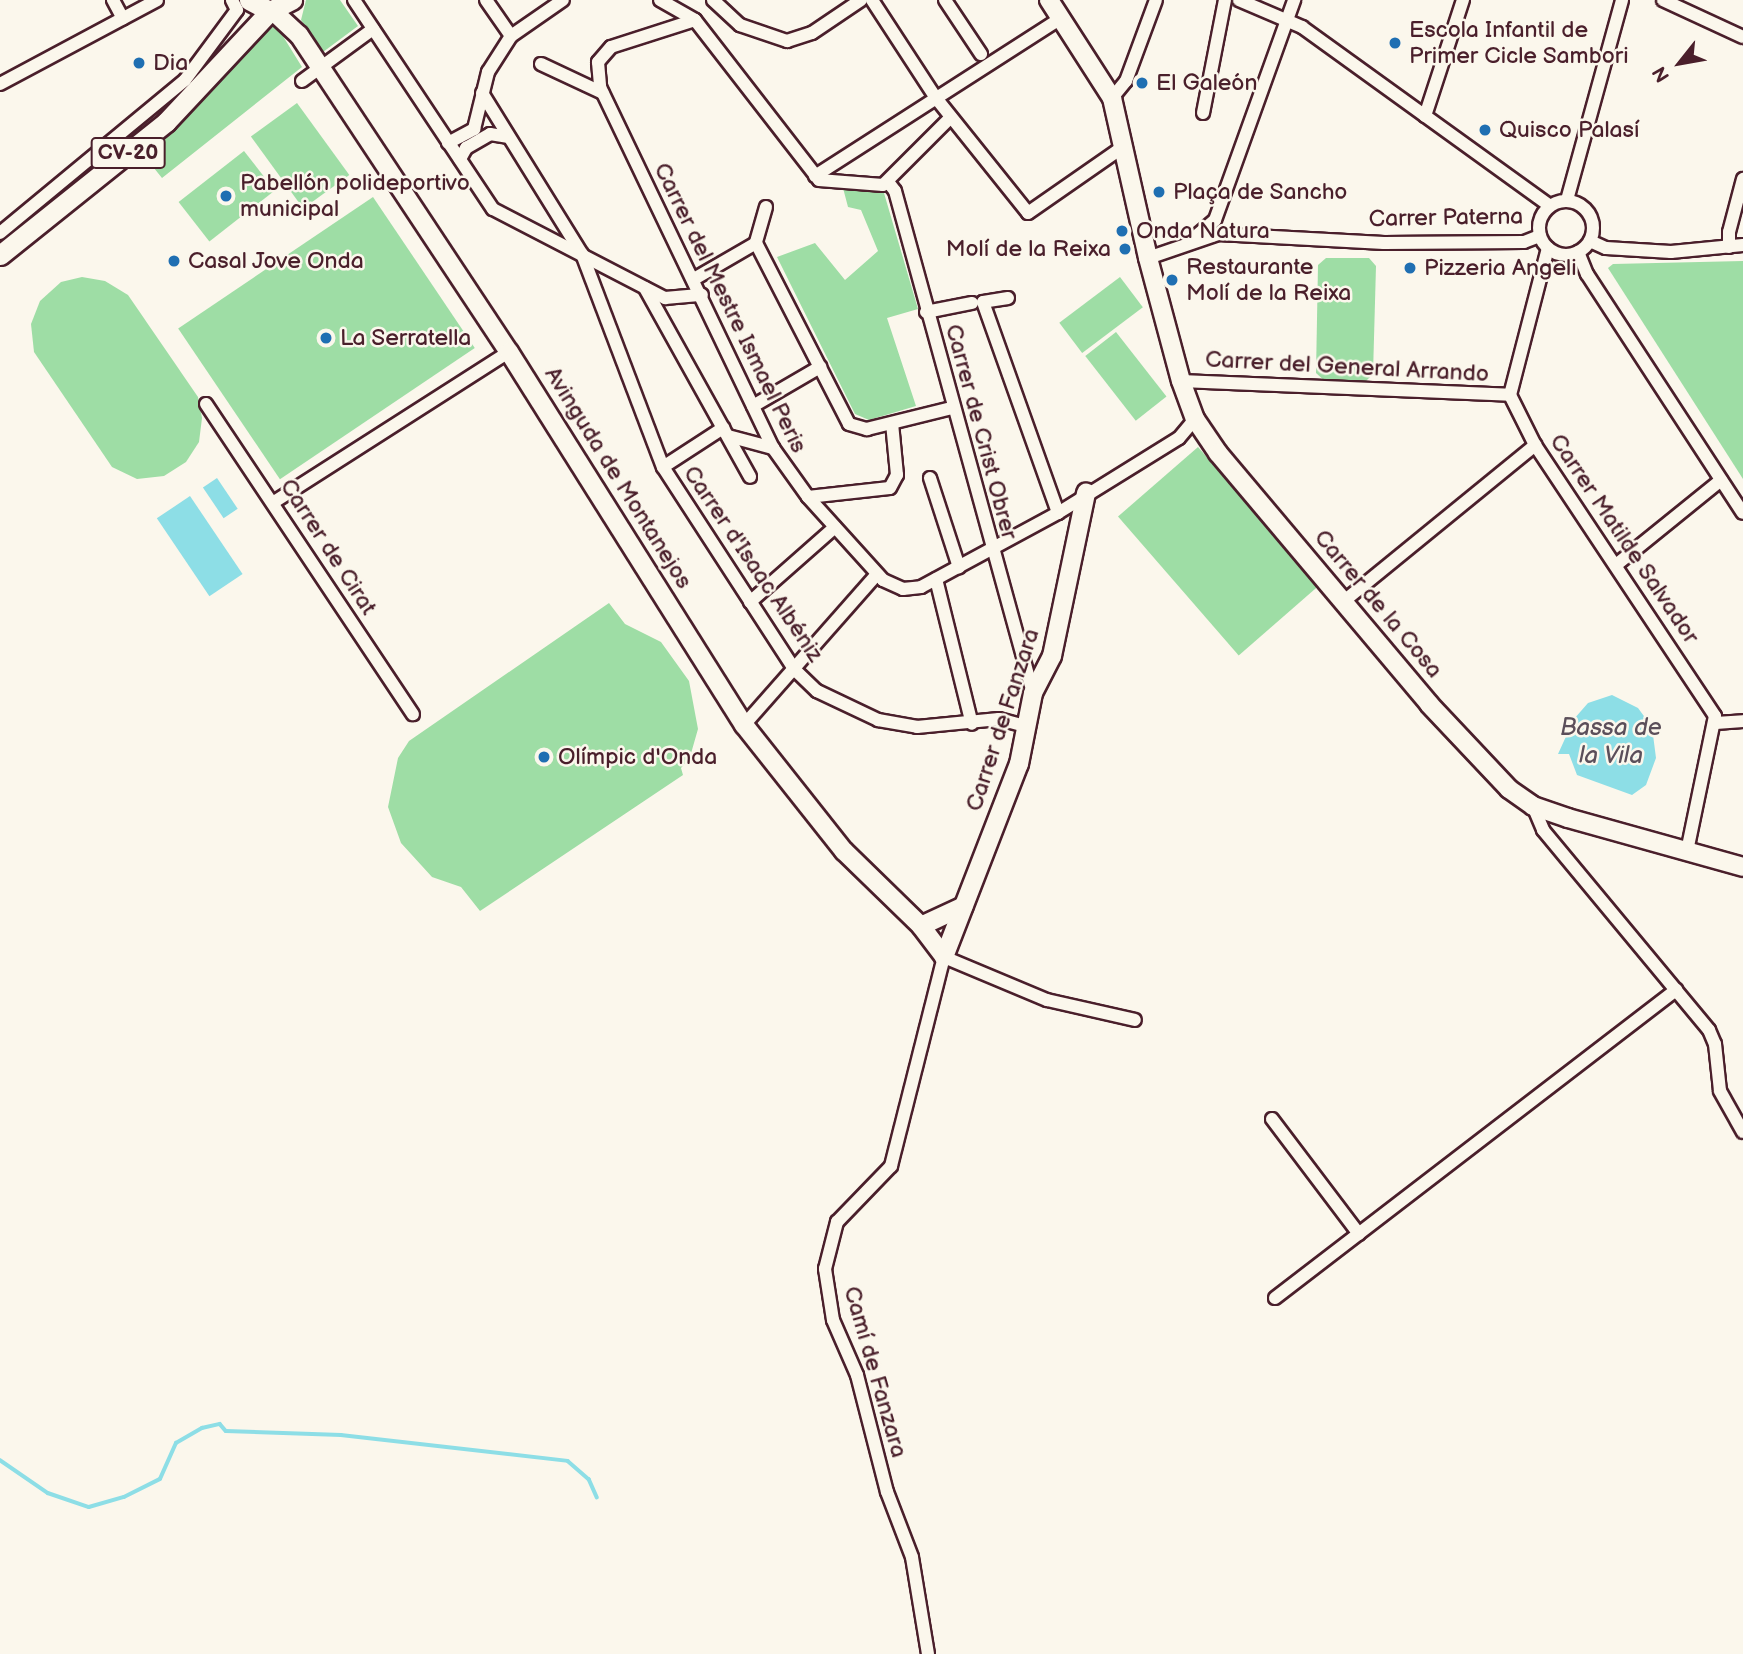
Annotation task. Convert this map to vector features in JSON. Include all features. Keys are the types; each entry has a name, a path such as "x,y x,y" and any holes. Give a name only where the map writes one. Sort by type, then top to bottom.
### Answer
{"main road":[{"path":"261,6 292,0"},
{"name":"CV-20","path":"0,255 166,122 202,87 242,37 261,6"}],"street":[{"path":"113,0 123,19"},
{"path":"0,84 156,0"},
{"path":"0,233 185,80 237,10 232,0"},
{"name":"Avinguda de Montanejos","path":"292,0 299,35"},
{"path":"354,0 493,209 645,288 674,300 702,295"},
{"path":"486,0 511,36"},
{"path":"474,129 492,64 511,36 563,0"},
{"path":"660,0 695,20 815,176 824,181 888,183 951,117"},
{"path":"713,0 740,25 788,41 812,33 861,0"},
{"path":"872,0 936,98 1028,213 1037,210 1124,147"},
{"path":"945,0 981,54"},
{"name":"Carrer de la Cosa","path":"1049,0 1112,98 1147,258 1181,381 1195,419 1429,704 1508,789 1533,806 1543,830 1709,1030 1715,1044 1720,1091 1743,1132"},
{"path":"1112,98 1126,81 1156,0"},
{"path":"1203,113 1225,0"},
{"path":"1239,0 1285,18 1549,205"},
{"path":"1185,244 1211,225 1220,205 1285,18 1294,0"},
{"path":"1425,116 1463,0"},
{"path":"1567,200 1622,0"},
{"path":"1663,0 1743,37"},
{"name":"Avinguda de Montanejos","path":"261,6 299,35 321,67 509,352 744,725 844,851 921,926 944,957"},
{"path":"815,176 1061,18"},
{"name":"Carrer del Mestre Ismael Peris","path":"695,20 616,44 598,62 603,93 773,448 808,497 877,575 903,589 936,579 1058,513 1086,493 1179,438 1195,419"},
{"path":"302,81 373,29"},
{"path":"541,65 603,93"},
{"name":"Carrer d'Isaac Albéniz","path":"482,93 582,254 663,467 794,668 817,691 878,720 917,727 972,724 999,719 1026,726"},
{"path":"449,143 474,129 507,132"},
{"path":"460,159 466,148 489,134 507,132"},
{"path":"1729,247 1729,232 1743,179"},
{"name":"Carrer de Crist Obrer","path":"888,183 895,191 952,408 1033,693"},
{"path":"1567,200 1590,214 1590,240 1578,252 1562,255 1548,248 1540,236 1540,219 1549,205 1567,200"},
{"path":"1220,205 1227,234"},
{"path":"694,279 752,245 766,207"},
{"name":"Carrer Paterna","path":"1147,258 1185,244 1227,234 1384,243 1524,242 1540,236"},
{"path":"1590,240 1621,250 1743,245"},
{"path":"752,245 767,263 849,424 862,430 952,408"},
{"path":"1510,395 1548,248"},
{"path":"1578,252 1587,274 1743,513"},
{"path":"645,288 750,477"},
{"path":"1008,298 983,302 1058,513"},
{"path":"926,312 972,303"},
{"path":"274,502 509,352"},
{"path":"753,406 820,367"},
{"name":"Carrer del General Arrando","path":"1181,381 1510,395"},
{"name":"Carrer Matilde Salvador","path":"1510,395 1535,444 1701,693 1716,723"},
{"name":"Carrer de Cirat","path":"206,404 274,502 413,714"},
{"path":"808,497 892,486 897,475 892,423"},
{"path":"663,467 725,432 773,448"},
{"path":"1344,601 1535,444"},
{"path":"930,478 959,567"},
{"path":"1616,565 1721,480"},
{"name":"Carrer de Fanzara","path":"944,957 1019,764 1033,693 1052,656 1086,493"},
{"path":"750,602 835,527"},
{"path":"744,725 877,575"},
{"path":"936,579 972,724"},
{"path":"1687,851 1716,723 1743,721"},
{"path":"1533,806 1743,867"},
{"path":"921,926 964,906"},
{"path":"921,926 955,929"},
{"path":"944,957 1047,1000 1135,1020"},
{"name":"Camí de Fanzara","path":"928,1654 912,1557 887,1492 858,1375 833,1320 825,1269 837,1222 891,1166 944,957"},
{"path":"1275,1298 1676,990"},
{"path":"1272,1119 1359,1234"}],"green space":[{"path":"306,0 340,0 358,26 323,52 301,20"},
{"path":"268,21 276,25 302,67 162,178 141,152 207,93"},
{"path":"297,103 349,175 303,209 251,137"},
{"name":"Pabellón polideportivo municipal","path":"244,151 275,190 209,242 179,202"},
{"path":"843,188 884,193 918,309 887,318 916,406 869,420 855,414 777,257 815,243 845,280 878,251 861,210 848,207"},
{"name":"La Serratella","path":"373,197 475,348 280,479 178,328"},
{"path":"1326,258 1369,258 1376,266 1373,374 1363,384 1327,383 1316,373 1318,265"},
{"path":"1743,261 1743,479 1608,268 1613,264"},
{"path":"82,277 105,281 128,295 198,397 202,418 199,442 186,462 164,476 137,479 112,467 34,352 31,324 40,301 61,282"},
{"path":"1120,277 1143,307 1082,353 1059,323"},
{"path":"1116,332 1166,397 1136,421 1085,356"},
{"path":"1198,447 1319,586 1239,655 1118,517"},
{"name":"Olímpic d'Onda","path":"609,603 625,624 661,642 689,681 698,729 690,757 681,768 683,775 480,911 461,887 432,877 401,843 388,807 398,758 409,741"}],"water":[{"path":"217,478 238,509 224,518 203,488"},
{"path":"190,496 243,574 209,596 157,518"},
{"name":"Bassa de la Vila","path":"1612,695 1638,708 1652,727 1656,758 1646,785 1632,795 1577,775 1569,754 1558,754 1574,719 1588,703"}],"waterway":[{"path":"0,1460 48,1493 89,1507 124,1497 160,1479 176,1443 202,1428 220,1424 226,1431 341,1435 568,1461 589,1479 597,1497"}],"place":[{"name":"Escola Infantil de Primer Cicle Sambori","path":"1395,43"},
{"name":"Dia","path":"139,63"},
{"name":"El Galeón","path":"1142,83"},
{"name":"Quisco Palasí","path":"1485,130"},
{"name":"Plaça de Sancho","path":"1159,192"},
{"name":"Pabellón polideportivo municipal","path":"226,196"},
{"name":"Onda Natura","path":"1122,231"},
{"name":"Molí de la Reixa","path":"1125,249"},
{"name":"Casal Jove Onda","path":"174,261"},
{"name":"Pizzeria Angeli","path":"1410,268"},
{"name":"Restaurante Molí de la Reixa","path":"1172,280"},
{"name":"La Serratella","path":"326,338"},
{"name":"Olímpic d'Onda","path":"544,757"}]}
